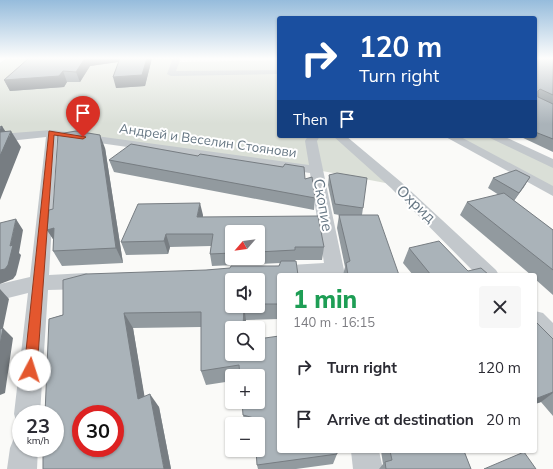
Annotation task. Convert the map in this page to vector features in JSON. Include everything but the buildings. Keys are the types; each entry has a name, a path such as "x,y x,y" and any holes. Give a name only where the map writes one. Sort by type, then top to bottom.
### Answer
{"street":[{"name":"Андрей и Веселин Стоянови","path":"0,138 52,133 316,170"},
{"path":"28,405 37,283 52,133"},
{"name":"Скопие","path":"313,138 311,141 334,272"},
{"name":"Охрид","path":"341,138 402,191 487,273"},
{"path":"454,138 553,192"},
{"path":"498,138 553,164"},
{"path":"256,273 334,272"},
{"path":"0,292 37,283 108,280"},
{"path":"537,322 553,338"},
{"path":"365,453 368,469"},
{"path":"22,469 23,457"}],"shaded area":[{"path":"0,80 277,80 277,138 342,138 396,185 317,170 52,133 0,138"},
{"path":"454,138 498,138 553,164 553,192"}],"route":[{"path":"30,370 52,133 83,137"}]}
